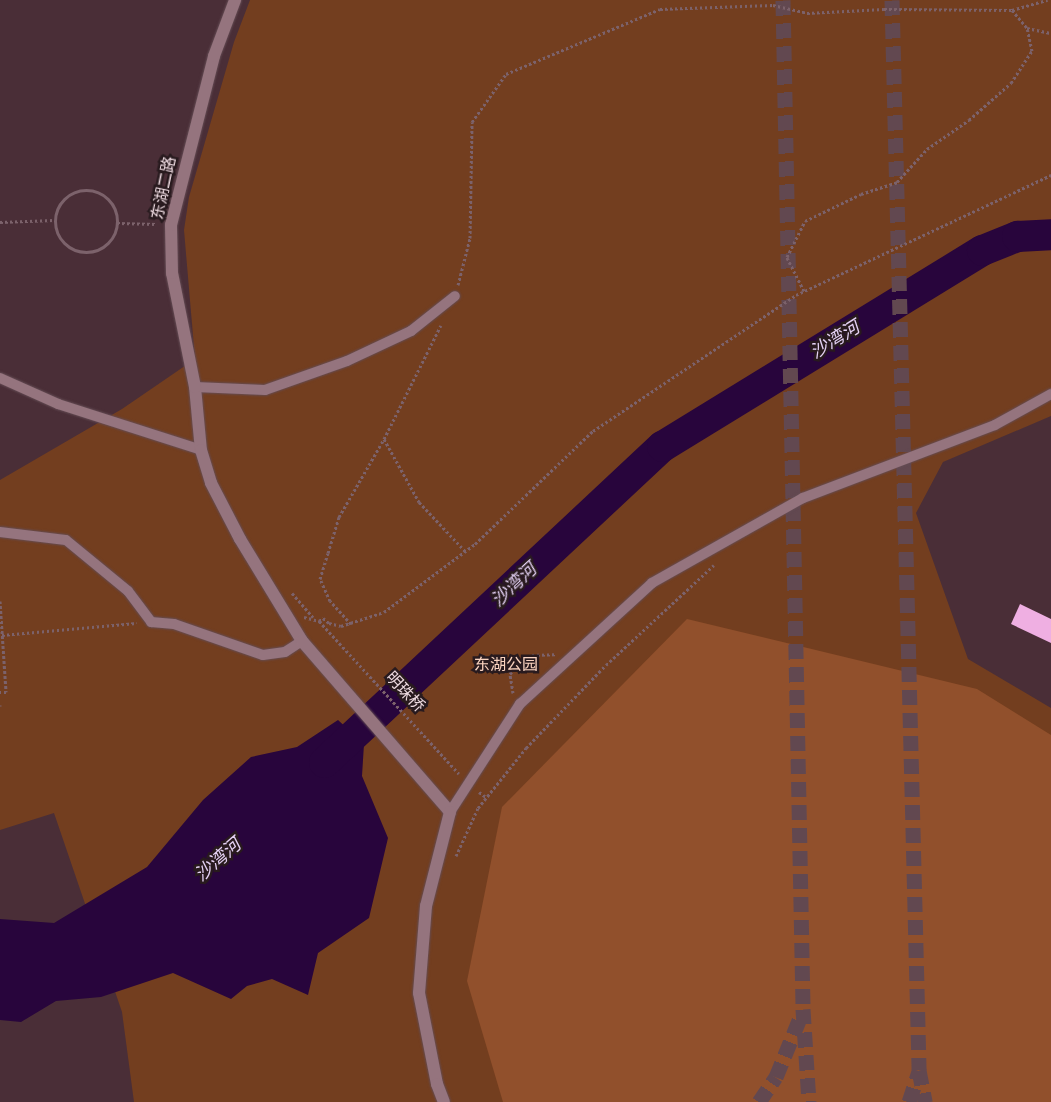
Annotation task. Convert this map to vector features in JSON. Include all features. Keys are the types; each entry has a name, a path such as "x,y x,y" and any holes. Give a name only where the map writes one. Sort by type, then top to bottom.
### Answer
{"street":[{"name":"东湖二路","path":"235,0 214,56 171,225 172,273 194,387 201,450 211,483 240,539 302,641 450,812"},
{"path":"444,1102 437,1084 419,993 426,906 450,812"}],"lane":[{"path":"194,387 266,390 347,361 411,331 455,296"},
{"path":"0,378 67,407 201,450"},
{"path":"450,812 518,707 652,583 803,498 994,424 1051,394"},
{"path":"0,532 66,540 128,591 151,622 174,624 263,655 285,652 302,641"}],"path":[{"path":"455,296 470,238 472,122 506,74 660,9 773,5 807,13 884,9 1012,10 1048,0"},
{"path":"804,291 787,257 805,221 861,194 897,182 927,149 970,120 1011,83 1032,51 1027,28 1012,10"},
{"path":"1027,28 1051,33"},
{"path":"290,591 313,617 319,621 323,618 329,623 341,626 384,612 466,552 593,431 804,291 1051,175"},
{"path":"87,189 97,191 109,200 118,223 107,245 82,253 62,242 54,220 61,201 68,194 87,189"},
{"path":"0,222 54,220"},
{"path":"118,223 171,225"},
{"path":"351,624 330,601 320,579 338,517 384,439 442,323"},
{"path":"384,439 419,502 466,552"},
{"path":"453,866 478,808 526,748 606,665 719,560"},
{"path":"0,601 6,692 0,692"},
{"path":"295,613 313,617"},
{"name":"明珠桥","path":"319,621 334,640 452,767"},
{"path":"2,635 151,622"},
{"path":"518,707 510,674 520,662 532,655 572,657"}],"green space":[{"name":"东湖公园","path":"250,0 1051,0 1051,416 943,462 916,513 968,659 1051,708 1051,1102 134,1102 122,1012 54,813 0,830 0,480 122,409 195,359 184,230 189,197 234,42"}],"shaded area":[{"path":"687,619 977,689 1051,735 1051,1102 503,1102 467,981 502,807"}],"water":[{"path":"338,720 364,744 362,776 388,838 369,918 318,953 308,995 272,979 247,986 231,999 173,973 101,997 56,1001 21,1022 0,1020 0,919 54,923 147,867 203,800 251,757 297,747"}],"building":[{"path":"1020,604 1051,619 1051,643 1011,624"}],"waterway":[{"name":"沙湾河","path":"324,762 662,446 982,250 1017,236 1051,234"}],"tunnel":[{"path":"783,0 803,1009 809,1102"},
{"path":"892,0 919,1070 925,1102"},
{"path":"759,1102 776,1077 802,1013"},
{"path":"909,1102 919,1071"}]}
